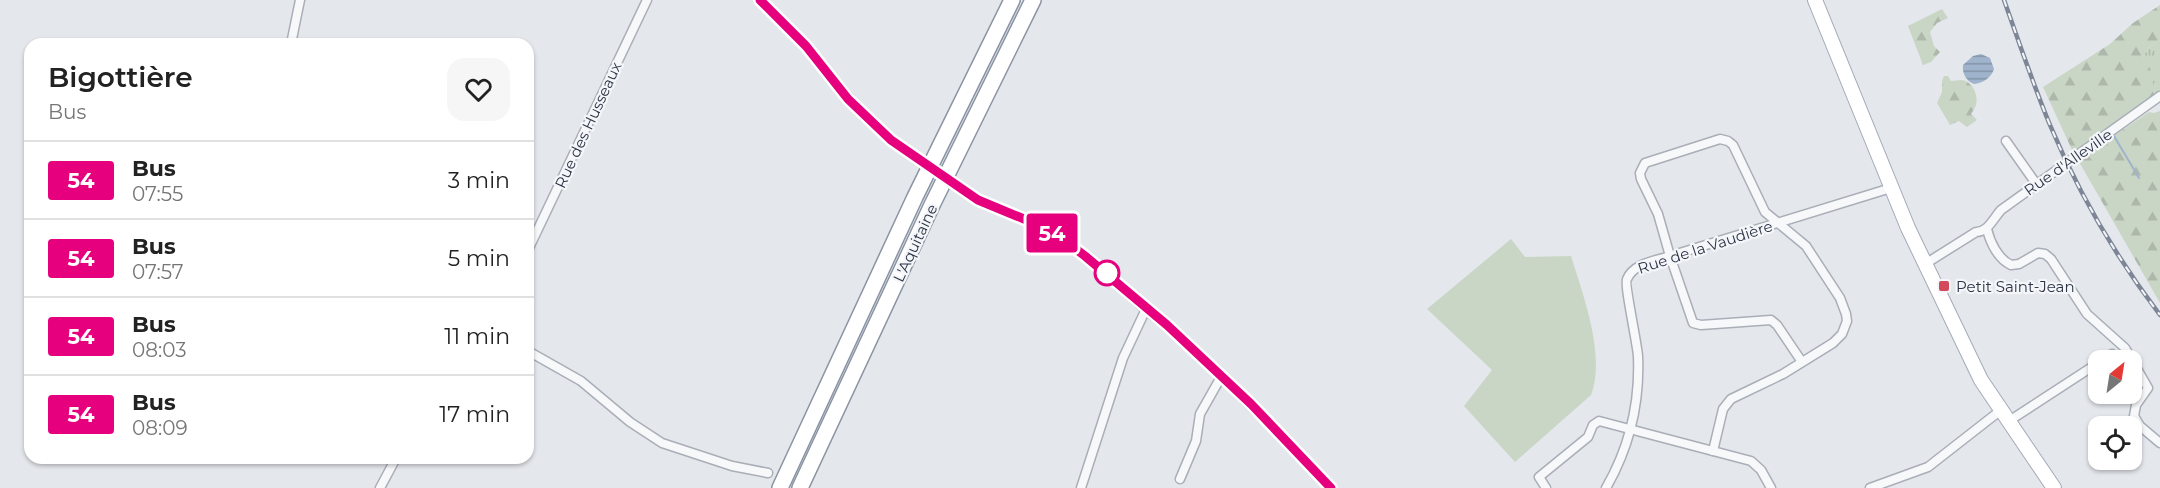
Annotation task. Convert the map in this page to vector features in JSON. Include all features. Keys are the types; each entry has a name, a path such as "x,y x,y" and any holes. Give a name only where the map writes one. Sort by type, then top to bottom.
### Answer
{"highway":[{"name":"L'Aquitaine","path":"780,488 915,197 1012,0"},
{"name":"L'Aquitaine","path":"800,488 942,186 1033,0"}],"main road":[{"path":"1815,0 1891,188 1926,266 1982,380 2054,488"}],"street":[{"path":"292,38 300,0"},
{"name":"Rue des Husseaux","path":"534,237 647,0"},
{"path":"760,0 806,46 864,116 907,152 966,193 990,206 1036,224 1068,243 1116,280 1267,420 1331,488"},
{"name":"Rue d'Alleville","path":"1926,266 1978,237 2001,210 2160,96"},
{"path":"1713,451 1726,403 1736,396 1773,380 1802,362 1837,340 1845,328 1846,314 1840,298 1806,246 1765,212 1736,151 1728,141 1720,139 1649,160 1642,167 1641,179 1658,213 1693,322 1701,325 1771,320 1777,325 1802,362"},
{"path":"2006,141 2037,185"},
{"name":"Rue de la Vaudière","path":"1606,488 1621,456 1630,428 1636,397 1638,355 1626,282 1632,271 1637,267 1670,256 1891,188"},
{"path":"1984,230 2001,258 2011,265 2019,264 2038,253 2051,259 2087,314 2125,348 2148,388 2136,405 2134,416 2140,426 2160,443"},
{"path":"1081,488 1123,358 1146,309"},
{"path":"534,354 581,381 630,422 662,443 732,466 768,473"},
{"path":"1870,488 1928,467 2005,415 2088,369"},
{"path":"1180,479 1196,441 1200,414 1221,377"},
{"path":"1546,488 1539,477 1588,437 1594,423 1601,421 1751,461 1761,470 1771,488"},
{"path":"380,488 393,464"},
{"path":"1906,476 1907,488"}],"green space":[{"path":"2160,5 2160,40 2148,48 2143,57 2150,68 2155,92 2153,96 2073,152 2043,87 2110,44 2133,23"},
{"path":"1942,9 1948,18 1937,23 1930,32 1934,46 1940,52 1931,62 1923,65 1908,26"},
{"path":"2160,40 2160,90 2153,96 2155,92 2143,57 2148,48"},
{"path":"1944,76 1948,76 1951,81 1965,81 1974,89 1977,101 1971,114 1977,120 1967,127 1959,121 1950,125 1937,103 1942,92"},
{"path":"2160,111 2160,303 2078,160 2149,112"},
{"path":"1511,239 1525,257 1571,256 1587,307 1596,362 1591,395 1515,462 1464,406 1492,370 1427,309"}],"water":[{"path":"1981,54 1990,58 1994,69 1986,80 1974,84 1965,76 1963,65 1973,56"}],"waterway":[{"path":"2114,136 2139,178"}],"railway":[{"path":"2004,0 2044,110 2073,175 2113,247 2160,315"}],"bus line":[{"name":"54","path":"760,0 806,46 848,99 891,140 978,200 1026,219 1052,233 1116,280 1251,404 1331,488"}],"place":[{"name":"Petit Saint-Jean","path":"1944,286"}]}
